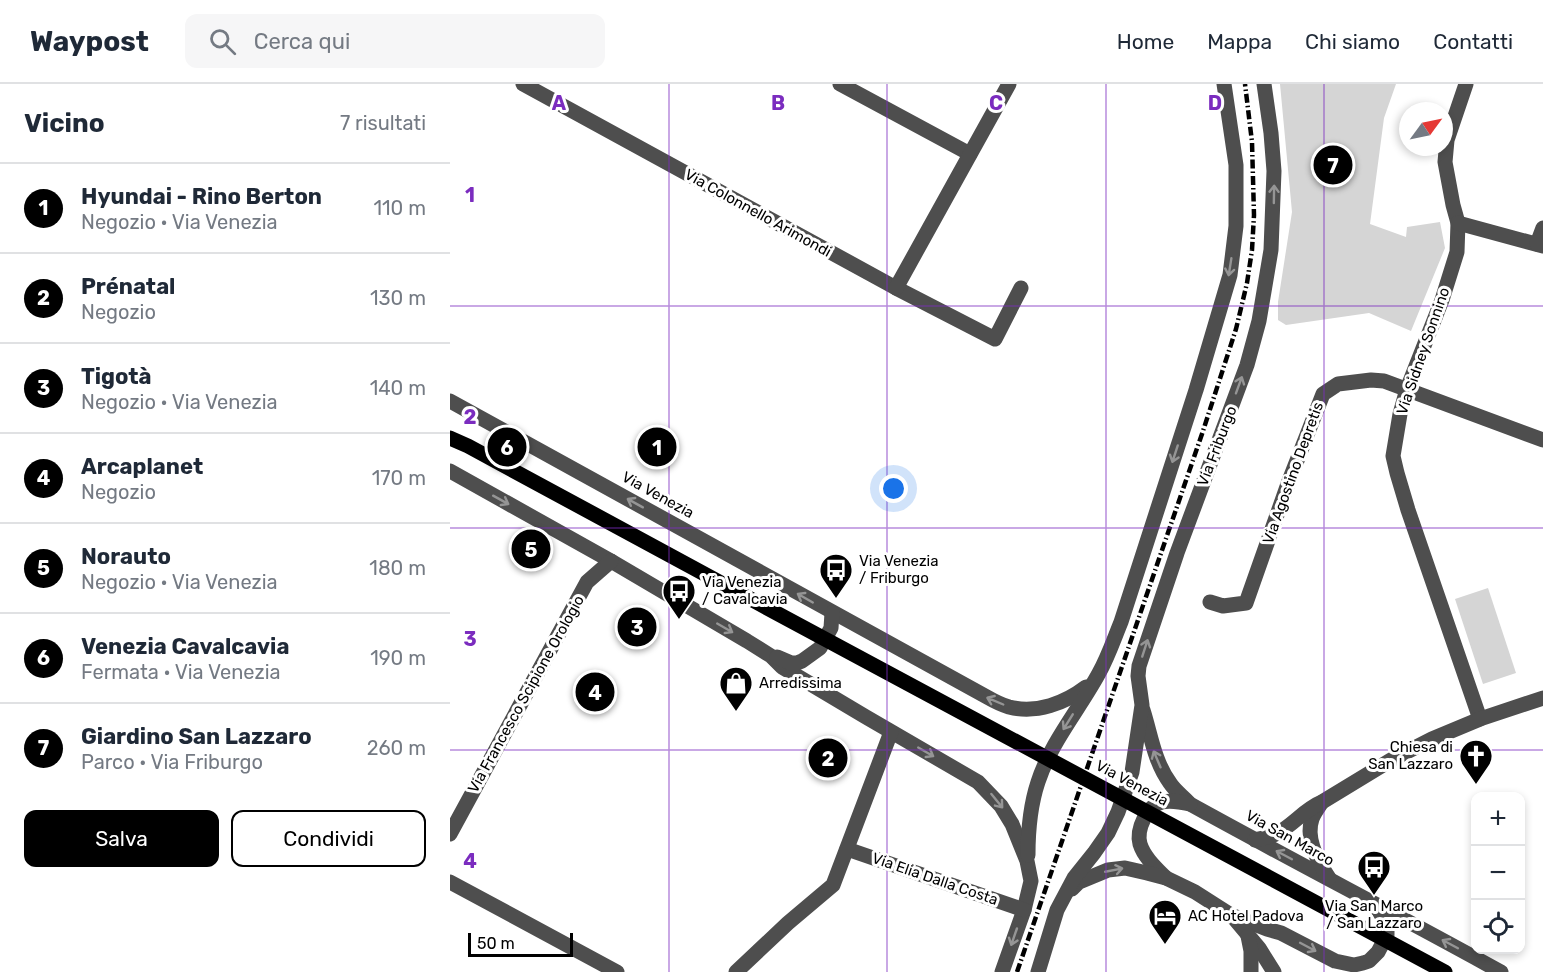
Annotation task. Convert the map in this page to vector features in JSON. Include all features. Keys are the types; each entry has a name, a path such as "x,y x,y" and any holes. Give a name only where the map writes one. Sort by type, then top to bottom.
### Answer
{"main road":[{"name":"Via Venezia","path":"450,430 468,446"},
{"name":"Via Venezia","path":"450,438 1445,972"}],"street":[{"name":"Via Colonnello Arimondi","path":"523,84 896,288 995,339 1021,288"},
{"path":"840,84 970,154"},
{"path":"896,288 1009,84"},
{"path":"1027,861 1031,807 1038,781 1066,724 1107,657 1197,390 1230,275 1236,226 1236,165 1224,84"},
{"name":"Via Friburgo","path":"1038,972 1063,897 1108,832 1132,772 1142,705 1139,666 1177,553 1247,365 1259,321 1271,250 1274,182 1272,133 1264,84"},
{"name":"Via Sidney Sonnino","path":"1466,84 1447,140 1445,162 1458,223 1457,252 1442,300 1407,389 1400,414 1394,456 1397,472 1480,718"},
{"path":"1458,223 1540,245 1543,228"},
{"name":"Via Agostino Depretis","path":"1210,602 1224,606 1246,603 1289,481 1323,394 1338,384 1371,380 1384,381 1543,440"},
{"name":"Via Venezia","path":"450,401 458,408 987,698 1009,707 1038,709 1073,697 1095,679"},
{"path":"450,471 611,561 771,656 782,667 978,782 986,789 1001,806 1012,824 1027,861 1031,881 1024,910 1002,972"},
{"name":"Via Francesco Scipione Orologio","path":"450,834 587,582 611,561"},
{"path":"771,656 791,663 802,661 820,648 831,628 832,613"},
{"path":"1255,840 1278,833 1313,806 1391,760 1432,739 1480,718 1543,698"},
{"name":"Via San Marco","path":"1142,705 1154,752 1166,777 1171,786 1190,804 1501,972"},
{"path":"736,972 833,885 891,732"},
{"name":"Via San Marco","path":"1166,878 1151,863 1140,844 1139,833 1142,823 1150,810 1159,803 1173,801 1190,804"},
{"path":"1322,802 1313,816 1311,841 1321,866 1332,881"},
{"name":"Via Elia Dalla Costa","path":"847,849 1024,910"},
{"name":"Via San Marco","path":"1063,897 1080,882 1108,870 1125,868 1166,878 1195,892 1231,915 1281,933 1335,961 1354,965 1369,961 1378,952 1387,935 1387,924 1373,902"},
{"path":"450,882 614,971"},
{"path":"1231,915 1259,948 1274,972"},
{"path":"1247,933 1251,951 1251,972"},
{"name":"Via San Marco","path":"1335,961 1348,972"}],"shaded area":[{"path":"1280,84 1396,84 1384,118 1370,224 1406,237 1407,227 1440,222 1445,248 1411,331 1369,313 1286,325 1278,320 1278,302 1292,212"},
{"path":"1488,588 1516,673 1483,684 1455,599"}],"railway":[{"path":"1017,972 1236,329 1247,283 1254,215 1252,142 1245,84"}],"place":[{"name":"Giardino San Lazzaro","path":"1333,165"},
{"name":"Venezia Cavalcavia","path":"507,447"},
{"name":"Hyundai - Rino Berton","path":"657,447"},
{"name":"Norauto","path":"531,549"},
{"name":"Via Venezia / Friburgo","path":"836,599"},
{"name":"Via Venezia / Cavalcavia","path":"679,620"},
{"name":"Tigotà","path":"637,627"},
{"name":"Arcaplanet","path":"595,692"},
{"name":"Arredissima","path":"736,712"},
{"name":"Prénatal","path":"828,758"},
{"name":"Chiesa di San Lazzaro","path":"1476,785"},
{"name":"Via San Marco / San Lazzaro","path":"1374,896"},
{"name":"AC Hotel Padova","path":"1165,945"}]}
